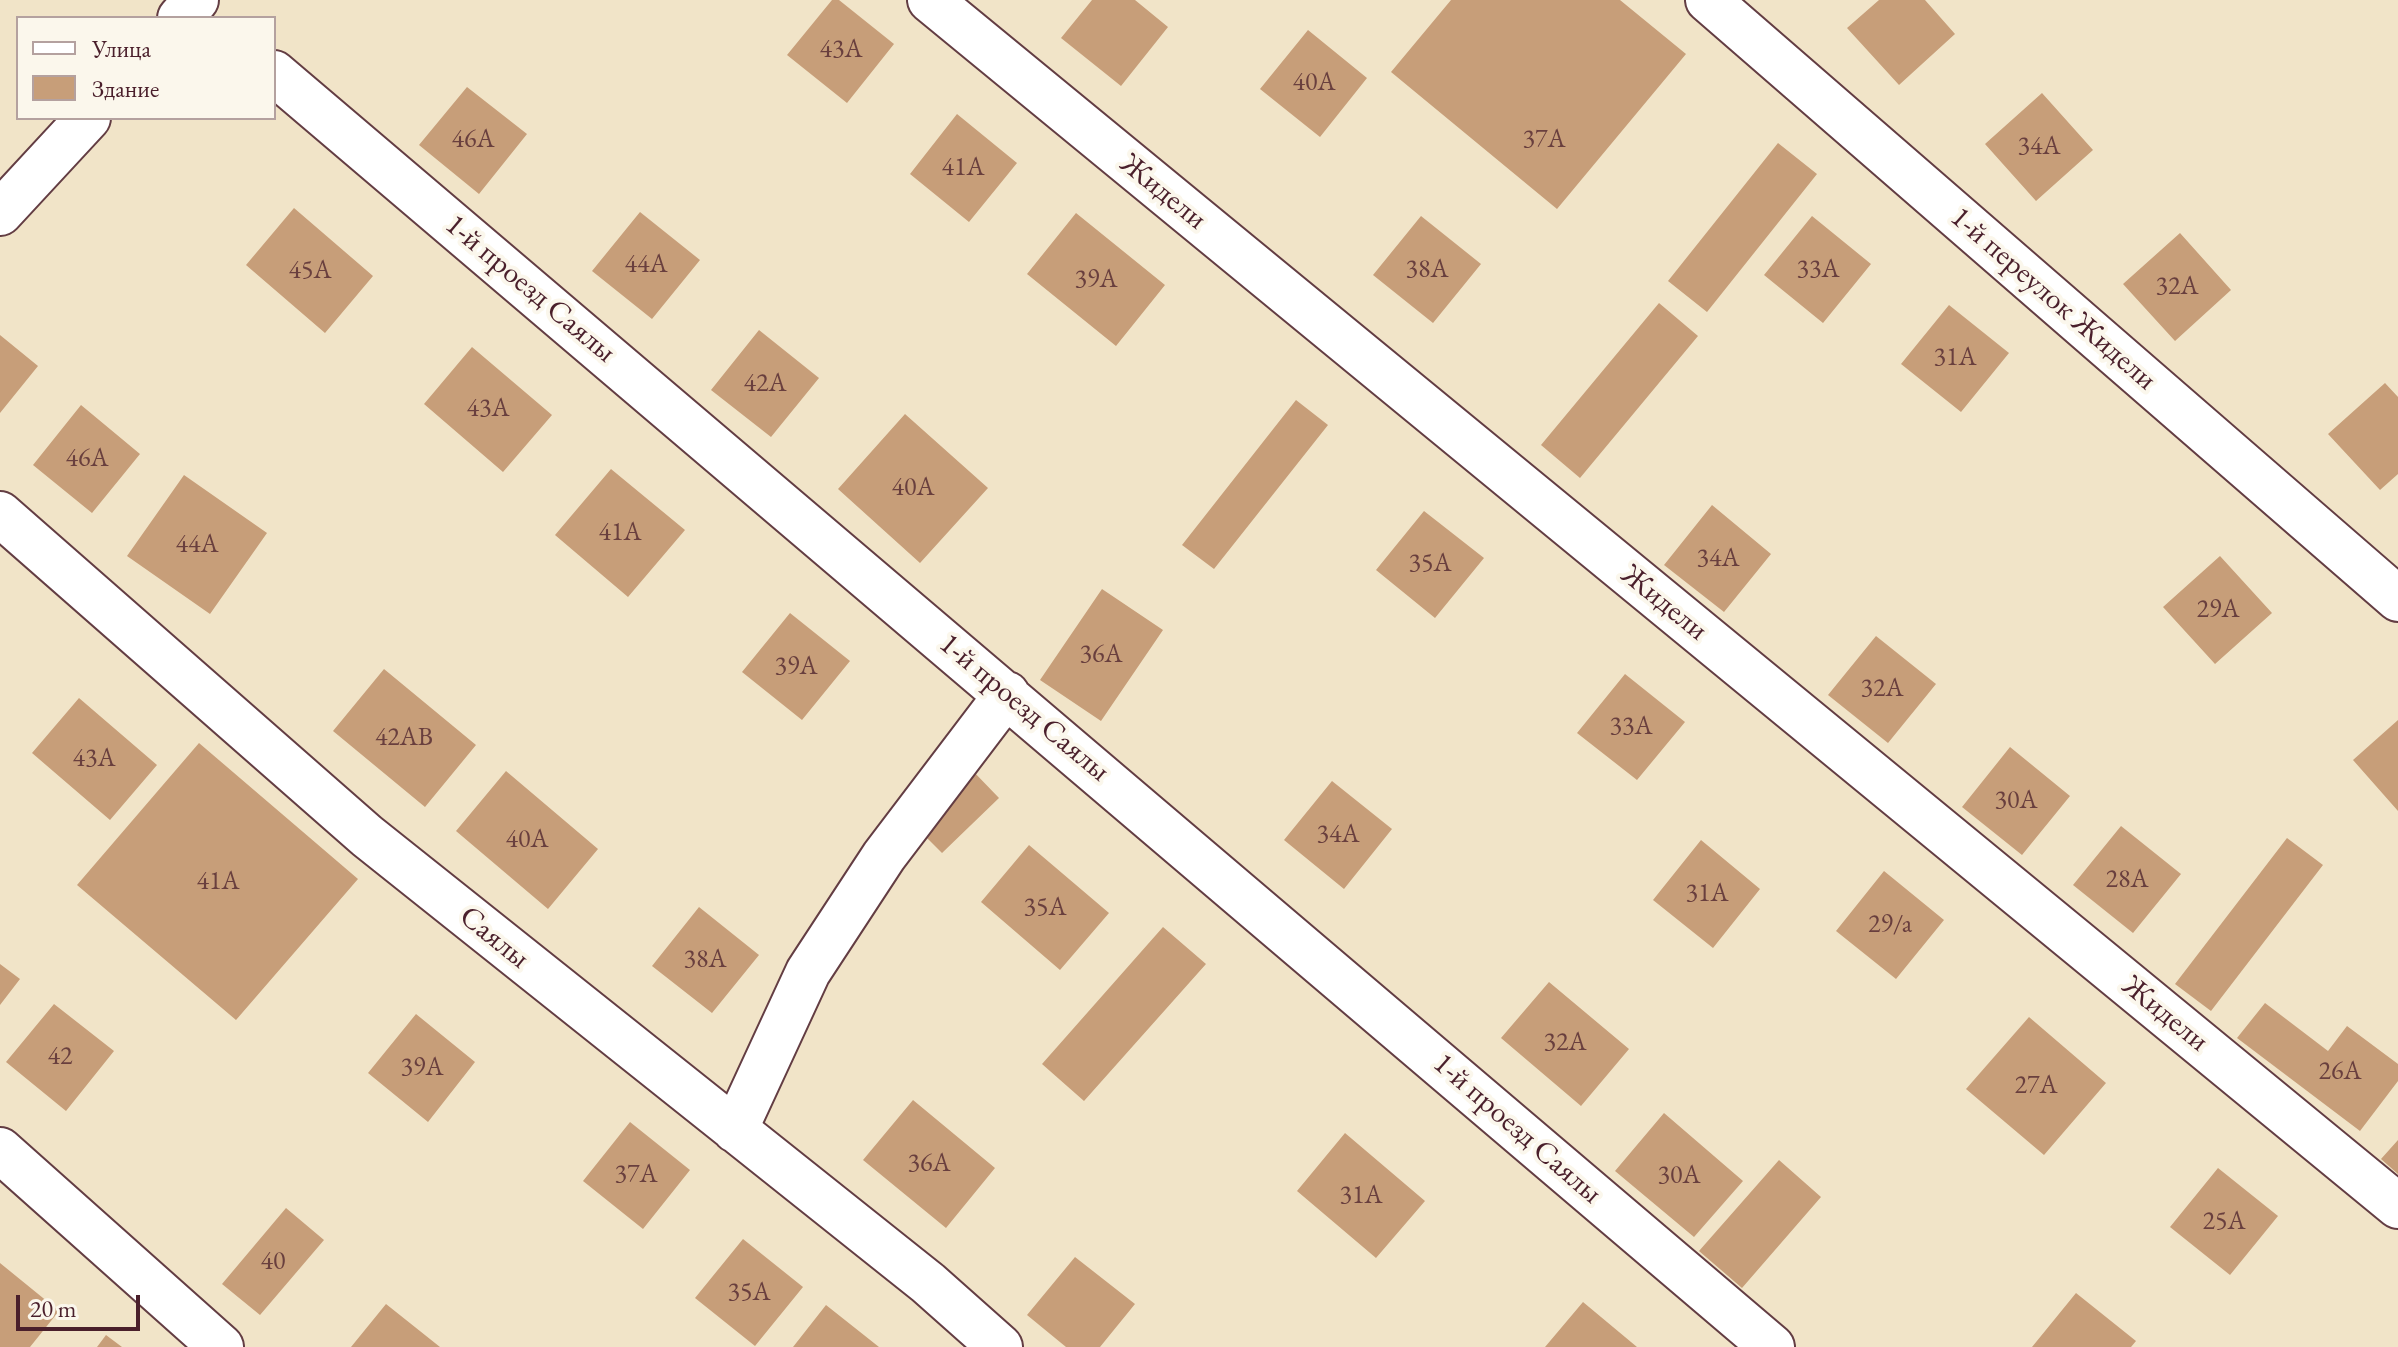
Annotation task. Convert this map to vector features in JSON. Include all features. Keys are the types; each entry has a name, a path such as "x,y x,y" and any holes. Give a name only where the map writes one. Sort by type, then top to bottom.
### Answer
{"street":[{"name":"Жидели","path":"930,0 2398,1206"},
{"name":"1-й переулок Жидели","path":"1708,0 2398,599"},
{"name":"1-й проезд Саялы","path":"276,75 1772,1347"},
{"path":"0,213 86,120"},
{"name":"Саялы","path":"0,514 367,836 928,1283 1000,1347"},
{"path":"735,1130 808,972 884,856 1007,694"},
{"path":"0,1150 221,1347"}],"building":[{"path":"832,0 839,0 894,44 847,103 787,55"},
{"path":"1092,0 1135,0 1168,27 1121,86 1061,38"},
{"path":"1451,0 1620,0 1686,54 1557,209 1391,72"},
{"path":"1879,0 1925,0 1955,34 1899,85 1847,28"},
{"path":"1308,30 1367,78 1320,137 1260,89"},
{"path":"467,87 527,134 479,194 419,145"},
{"path":"2042,93 2093,150 2036,201 1985,144"},
{"path":"957,114 1017,163 969,222 910,174"},
{"path":"1778,143 1817,174 1707,312 1668,281"},
{"path":"294,208 373,276 325,333 246,265"},
{"path":"640,212 700,260 652,319 592,271"},
{"path":"1076,213 1165,285 1116,346 1027,274"},
{"path":"1421,216 1481,264 1433,323 1373,275"},
{"path":"1812,216 1871,264 1823,323 1764,275"},
{"path":"2180,233 2231,290 2175,341 2123,284"},
{"path":"1659,303 1698,336 1580,478 1541,445"},
{"path":"1949,305 2009,353 1961,412 1901,364"},
{"path":"759,330 819,378 771,437 711,390"},
{"path":"0,335 38,366 0,413"},
{"path":"472,347 552,415 503,472 424,404"},
{"path":"2385,383 2398,397 2398,474 2380,490 2328,434"},
{"path":"1296,400 1328,425 1214,569 1182,545"},
{"path":"81,405 140,454 92,513 33,465"},
{"path":"905,414 988,488 920,563 838,489"},
{"path":"611,469 685,530 628,597 555,535"},
{"path":"184,475 267,533 210,614 127,556"},
{"path":"1712,505 1771,554 1724,612 1664,565"},
{"path":"1424,511 1484,558 1435,618 1376,570"},
{"path":"2220,556 2272,613 2215,664 2163,607"},
{"path":"1102,589 1163,630 1101,721 1040,680"},
{"path":"790,613 850,661 802,720 742,672"},
{"path":"1876,636 1936,684 1888,743 1828,695"},
{"path":"384,669 476,745 425,807 333,731"},
{"path":"1625,674 1685,722 1637,780 1577,733"},
{"path":"79,698 157,765 110,820 32,753"},
{"path":"2398,720 2398,811 2353,760"},
{"path":"199,743 358,879 236,1020 77,885"},
{"path":"2010,747 2070,796 2022,855 1962,807"},
{"path":"971,769 999,798 942,853 914,825"},
{"path":"506,771 598,849 548,909 456,831"},
{"path":"1332,781 1392,829 1344,889 1284,840"},
{"path":"2121,826 2181,874 2133,933 2073,885"},
{"path":"2287,838 2323,865 2211,1011 2175,984"},
{"path":"1701,840 1760,889 1713,948 1653,900"},
{"path":"1029,845 1109,913 1060,970 981,902"},
{"path":"1884,871 1944,920 1896,979 1836,931"},
{"path":"699,907 759,955 712,1013 652,966"},
{"path":"1163,927 1206,964 1084,1101 1042,1064"},
{"path":"0,964 20,979 0,1005"},
{"path":"1549,982 1629,1049 1581,1106 1501,1038"},
{"path":"2265,1003 2328,1051 2347,1026 2398,1064 2398,1081 2360,1131 2237,1038"},
{"path":"54,1004 114,1051 66,1111 6,1062"},
{"path":"416,1014 475,1062 428,1122 368,1073"},
{"path":"2029,1017 2106,1083 2044,1155 1966,1089"},
{"path":"913,1100 995,1168 946,1228 863,1160"},
{"path":"1664,1113 1743,1181 1694,1237 1615,1171"},
{"path":"630,1122 690,1170 643,1229 583,1181"},
{"path":"1345,1133 1425,1201 1376,1258 1297,1191"},
{"path":"2398,1140 2398,1174 2381,1159"},
{"path":"1779,1160 1821,1197 1742,1288 1699,1251"},
{"path":"2218,1168 2278,1216 2230,1275 2170,1227"},
{"path":"286,1208 324,1240 260,1315 222,1284"},
{"path":"743,1239 803,1287 755,1346 695,1298"},
{"path":"1075,1257 1135,1304 1100,1347 1066,1347 1027,1315"},
{"path":"0,1263 59,1311 30,1347 0,1347"},
{"path":"2076,1293 2136,1341 2131,1347 2032,1347"},
{"path":"1583,1302 1637,1347 1545,1347"},
{"path":"386,1304 440,1347 351,1347"},
{"path":"826,1305 879,1347 793,1347"},
{"path":"106,1335 122,1347 97,1347"}]}
